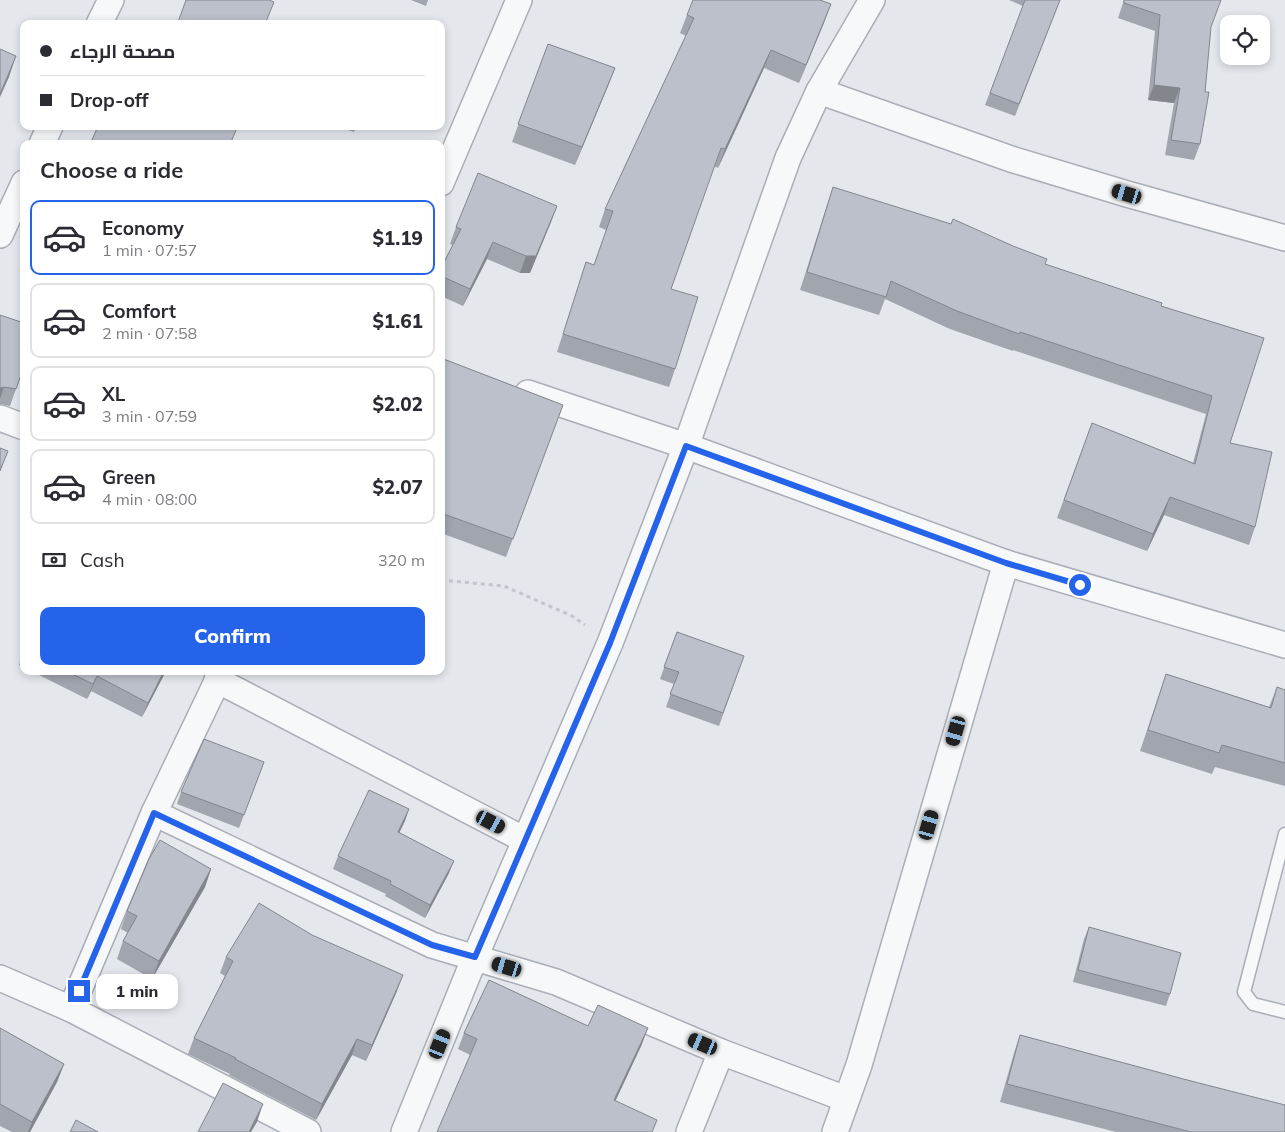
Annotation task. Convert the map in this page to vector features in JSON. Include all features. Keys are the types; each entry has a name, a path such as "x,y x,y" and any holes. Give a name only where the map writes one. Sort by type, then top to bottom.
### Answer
{"street":[{"path":"101,20 111,0"},
{"path":"445,173 518,0"},
{"path":"404,1132 475,957 610,643 686,446 788,158 819,91 872,0"},
{"path":"819,91 1011,159 1285,238"},
{"path":"0,235 20,192"},
{"path":"509,387 686,446 1006,563 1285,645"},
{"path":"0,418 20,426"},
{"path":"835,1132 858,1065 1006,563"},
{"path":"71,1009 154,813 220,676 525,840"},
{"path":"154,813 432,945 556,982 721,1052 846,1099"},
{"path":"0,978 71,1009 308,1132"},
{"path":"689,1132 721,1052"}],"lane":[{"path":"1285,834 1244,992 1253,1004 1285,1012"}],"path":[{"path":"445,580 504,586 572,616 610,643"}],"building":[{"path":"186,0 269,0 274,2 267,20 179,20"},
{"path":"693,0 820,0 831,4 806,65 771,50 725,149 721,148 671,289 698,297 675,369 563,334 586,262 594,265 613,211 605,209 694,18 687,15"},
{"path":"1025,0 1060,0 1019,104 990,93"},
{"path":"1124,0 1221,0 1211,27 1205,92 1209,92 1200,144 1171,140 1180,88 1154,85 1160,15 1124,3"},
{"path":"548,44 615,68 582,147 518,124"},
{"path":"0,49 16,56 0,94"},
{"path":"96,130 236,130 232,140 92,140"},
{"path":"478,173 557,206 536,256 526,256 493,242 470,289 445,278 445,260 461,229 456,227"},
{"path":"833,187 951,224 953,219 1047,259 1045,264 1162,303 1161,306 1264,338 1230,443 1272,452 1255,527 1170,497 1153,534 1064,500 1092,423 1195,464 1212,396 1020,332 1019,334 957,311 891,281 886,297 807,272"},
{"path":"0,315 20,322 20,378 16,389 0,388"},
{"path":"445,360 563,405 513,539 445,514"},
{"path":"0,448 8,451 0,471"},
{"path":"677,632 744,656 723,713 670,694 679,672 664,667"},
{"path":"1166,674 1271,708 1277,687 1285,690 1285,763 1222,745 1219,753 1148,730"},
{"path":"74,675 162,675 148,703 97,676 93,684"},
{"path":"204,739 264,762 244,815 181,792"},
{"path":"369,790 409,809 398,832 454,861 430,905 390,884 391,881 338,856"},
{"path":"160,840 211,869 159,961 123,941 137,916 127,911 149,859"},
{"path":"259,903 312,935 403,975 372,1045 357,1039 322,1104 194,1038 233,961 226,957"},
{"path":"1089,927 1181,953 1170,994 1078,970"},
{"path":"489,980 588,1026 598,1005 648,1028 614,1100 657,1120 652,1132 437,1132 477,1039 464,1033"},
{"path":"0,1028 64,1064 32,1122 0,1104"},
{"path":"1020,1035 1285,1105 1285,1132 1191,1132 1007,1084"},
{"path":"223,1083 263,1104 249,1132 198,1132"},
{"path":"76,1120 98,1132 70,1132"}],"route":[{"path":"79,991 154,813 432,945 475,957 610,643 686,446 1006,563 1080,585"}]}
